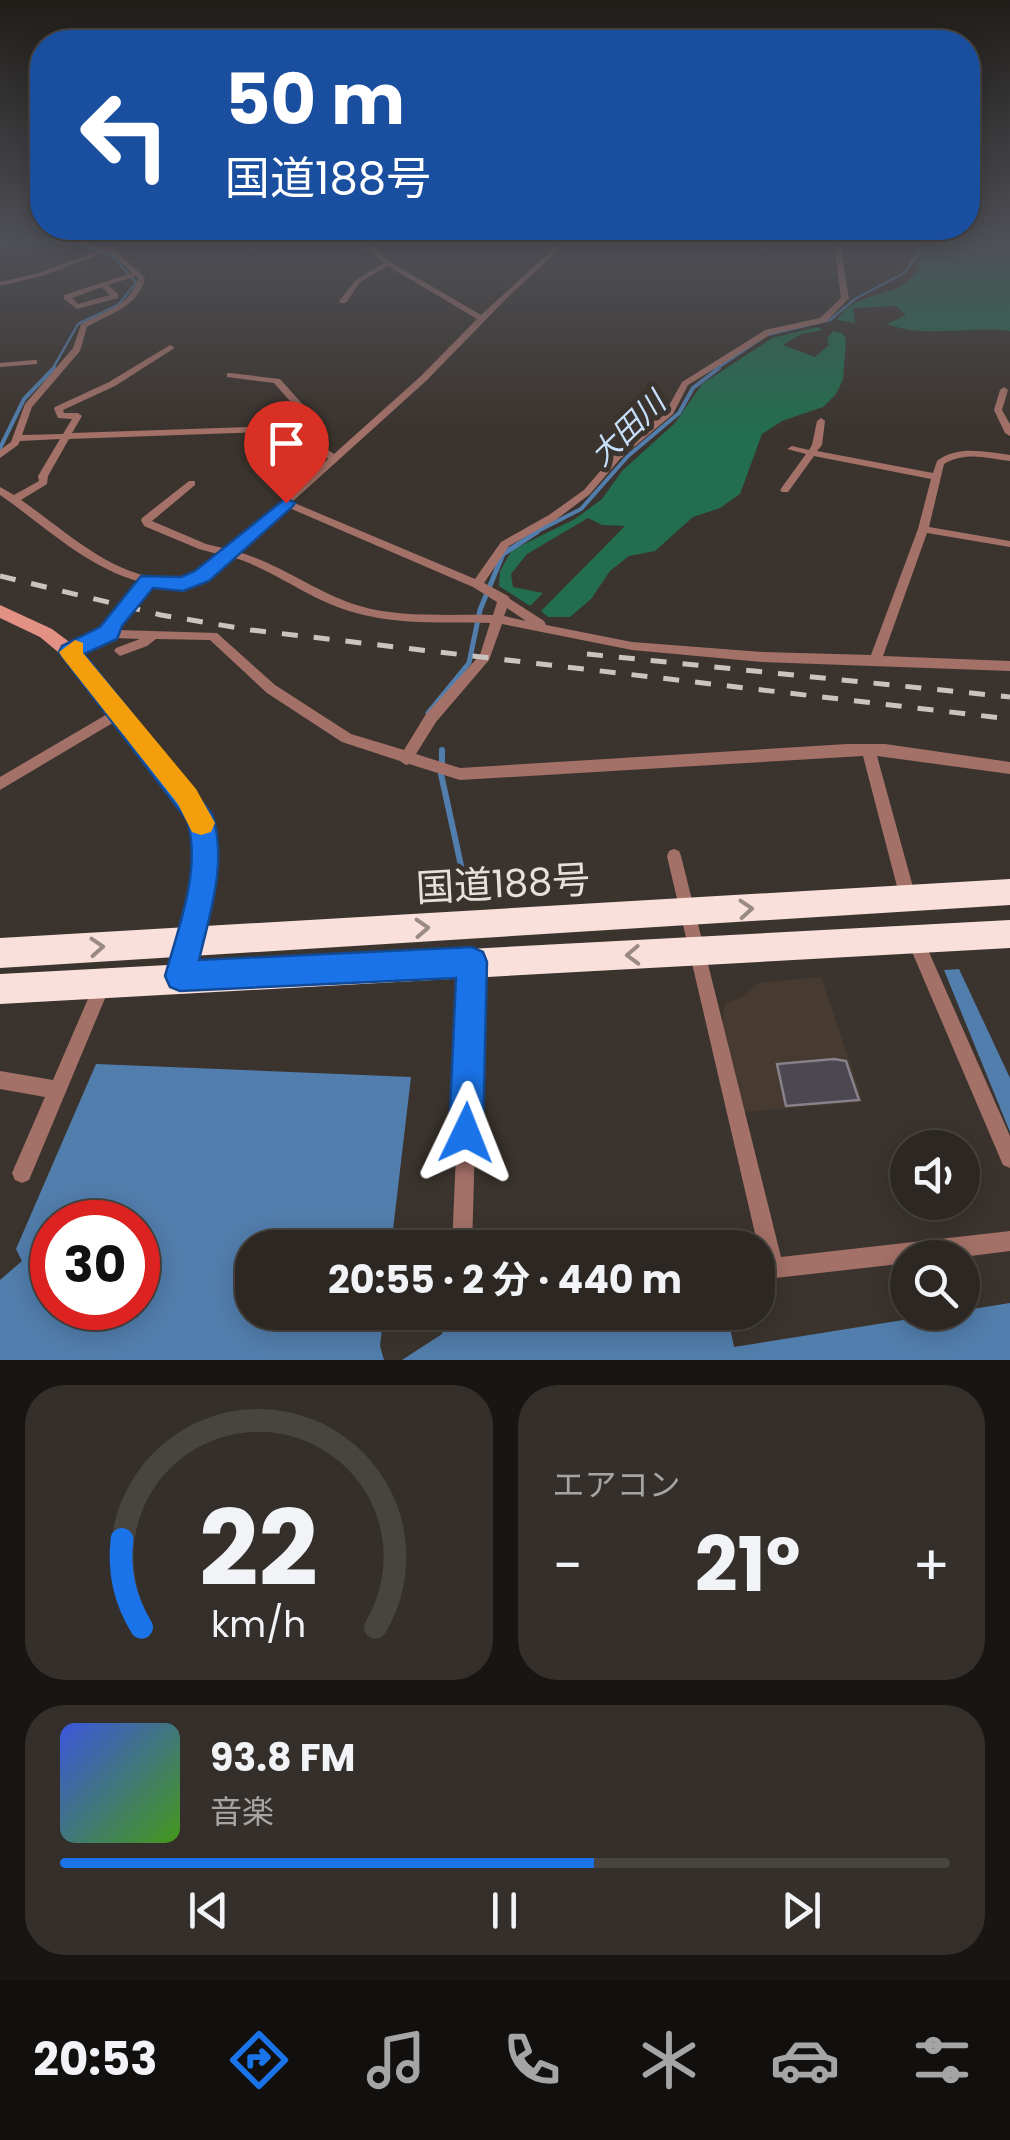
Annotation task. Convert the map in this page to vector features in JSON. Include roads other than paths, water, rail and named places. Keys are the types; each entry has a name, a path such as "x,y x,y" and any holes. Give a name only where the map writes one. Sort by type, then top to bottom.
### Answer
{"highway":[{"name":"国道188号","path":"0,953 1010,892"},
{"path":"0,989 180,976 697,953 1010,934"}],"street":[{"path":"0,455 18,438 28,406 77,349 84,326 123,304"},
{"path":"458,304 482,319"},
{"path":"0,490 85,554 148,581 183,584 194,580 336,460 497,304"},
{"path":"406,759 424,728 486,657 496,619 489,591 504,544 553,517 587,492 616,456 670,412 685,384 768,332 816,324 839,304"},
{"path":"15,498 44,482 42,476 78,416 61,416 58,409 112,384 170,347"},
{"path":"0,365 34,362"},
{"path":"230,375 277,380 318,427 324,451 336,460"},
{"path":"1004,390 998,410 1010,433"},
{"path":"785,490 813,453 822,422"},
{"path":"18,438 318,427"},
{"path":"792,449 936,477"},
{"path":"875,660 923,529 940,463 947,456 1010,458"},
{"path":"192,482 146,520 148,524 203,547 230,552 363,612 415,618 496,619 632,646 762,656 1010,666"},
{"path":"286,503 489,591 543,628"},
{"path":"923,529 1010,544"},
{"path":"109,634 112,623 148,581"},
{"path":"0,611 46,633 70,652 187,796 207,840 180,976"},
{"path":"70,652 96,636 109,634 213,636 299,710 347,738 460,774 869,751 1010,768"},
{"path":"120,651 143,644 155,634"},
{"path":"0,784 121,712"},
{"path":"869,751 908,898"},
{"path":"674,856 757,1230"},
{"path":"914,938 1010,1158"},
{"path":"463,1230 472,962"},
{"path":"22,1173 104,982"},
{"path":"0,1080 59,1090"},
{"path":"775,1268 1010,1241"}],"water":[{"path":"959,969 1010,1078 1010,1132 944,970"},
{"path":"96,1064 411,1077 393,1230 235,1230 235,1330 382,1330 380,1346 384,1360 0,1360 0,1280 22,1261 16,1249 30,1217 30,1330 160,1330 160,1200 37,1200"},
{"path":"1010,1303 1010,1360 402,1360 443,1330 730,1330 734,1347 890,1322 890,1330 980,1330 980,1308"}],"waterway":[{"path":"52,370 78,324 118,304"},
{"name":"大田川","path":"715,370 767,335 830,320 848,304"},
{"path":"0,448 24,399 54,368"},
{"name":"大田川","path":"532,534 581,509 628,456 679,413 693,388 719,368"},
{"name":"大田川","path":"428,713 469,663 480,610 503,554 537,532"},
{"name":"大田川","path":"442,750 442,764"},
{"name":"大田川","path":"441,774 467,893"}],"railway":[{"path":"0,576 161,615 251,630 1010,719"},
{"path":"587,654 1010,697"}]}
